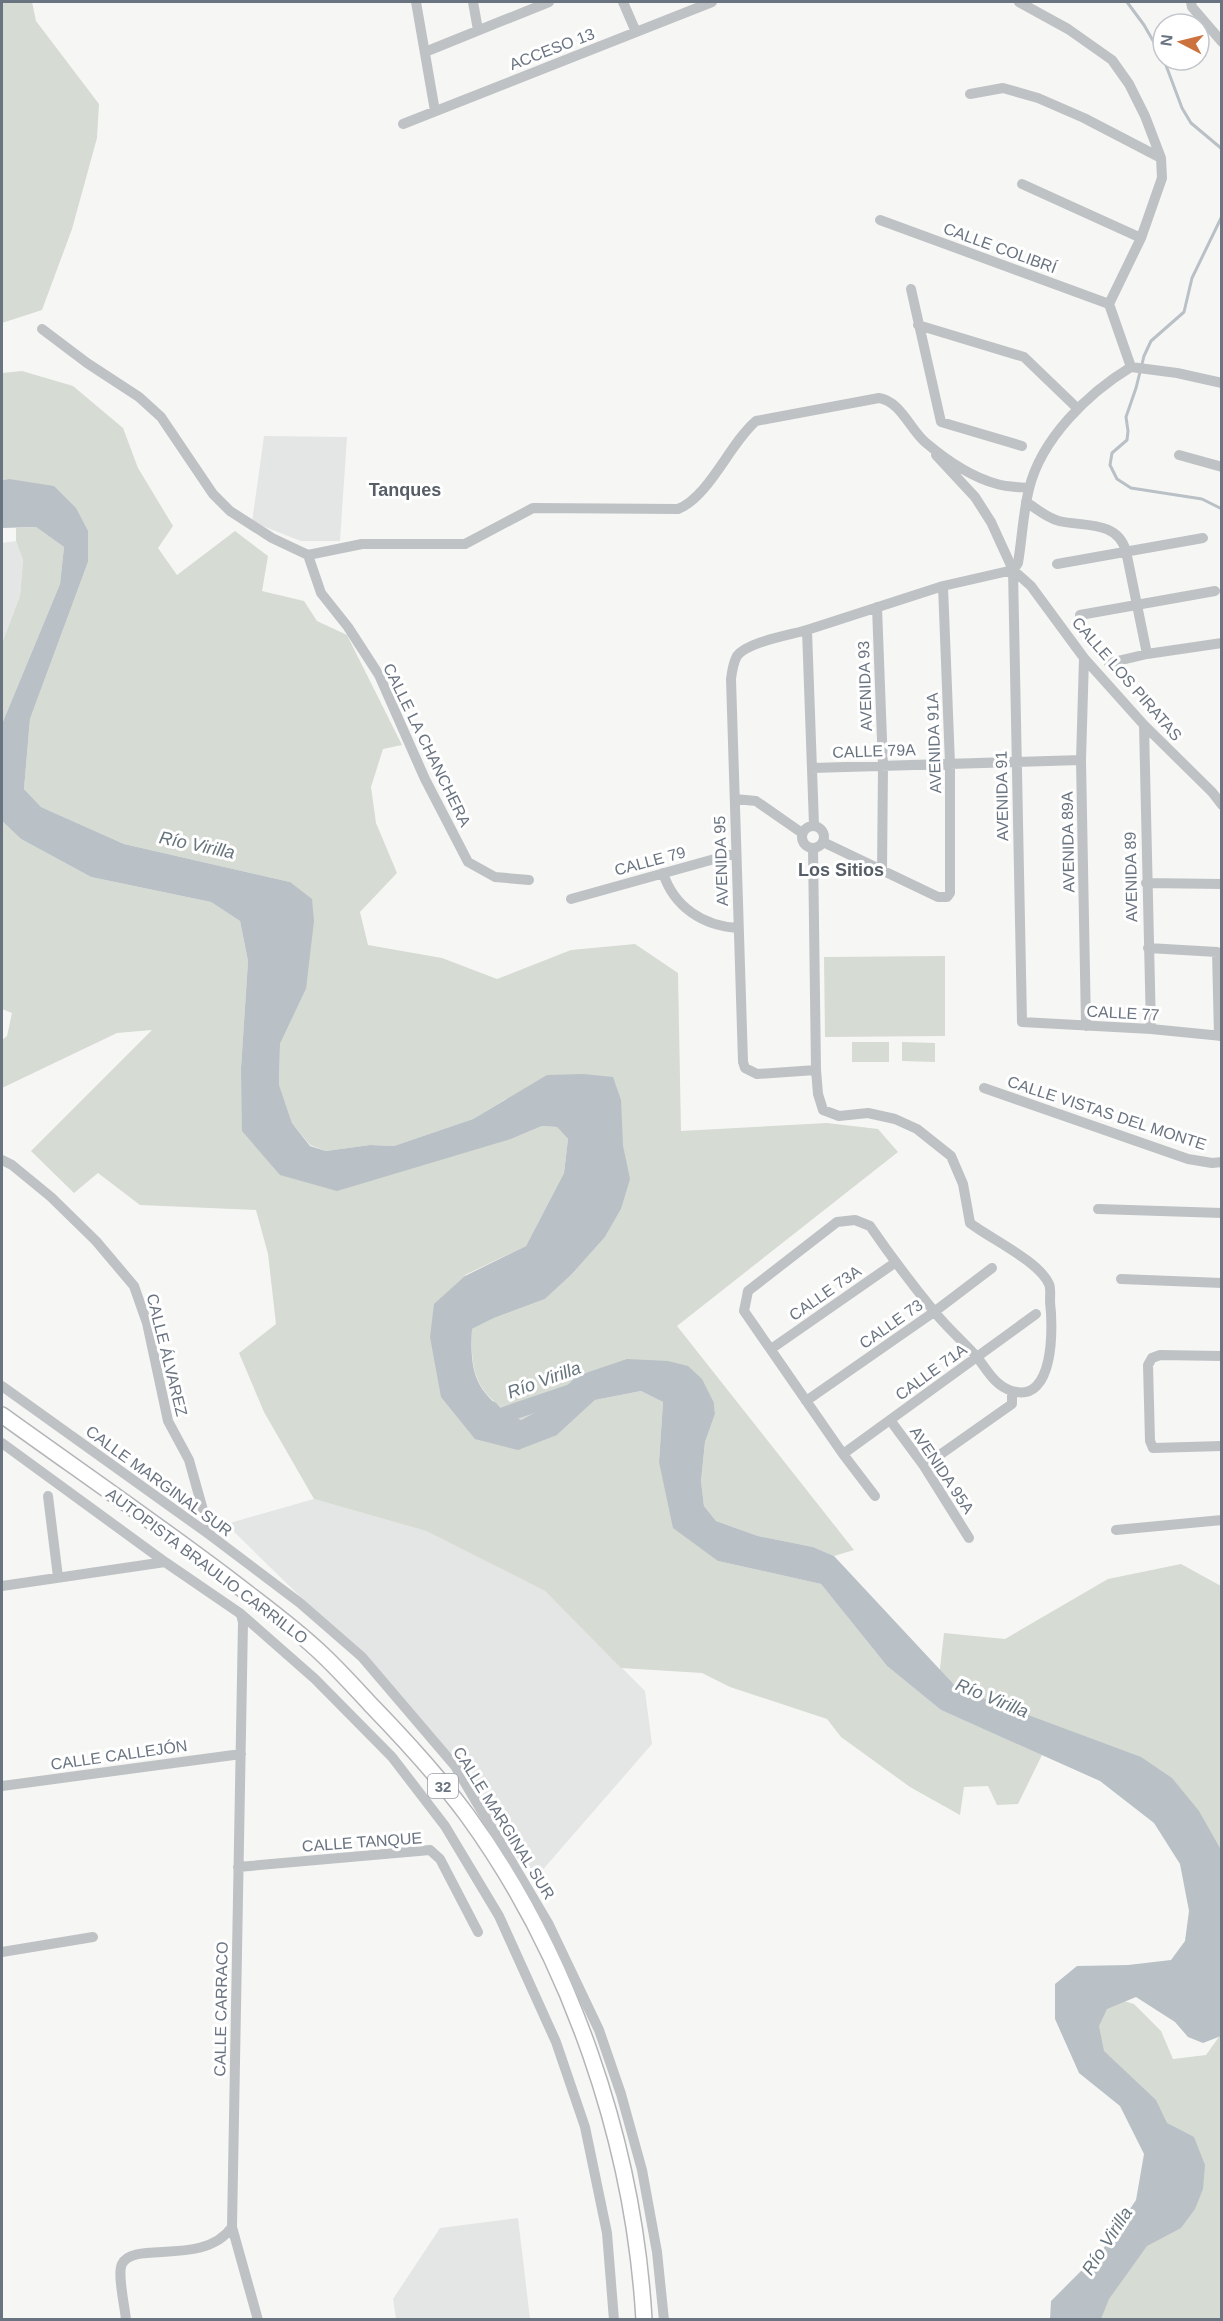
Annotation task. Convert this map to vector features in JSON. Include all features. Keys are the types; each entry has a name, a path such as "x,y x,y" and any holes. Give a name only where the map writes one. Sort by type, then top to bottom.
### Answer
{"highway":[{"name":"AUTOPISTA BRAULIO CARRILLO","path":"2,1415 189,1548 323,1655 404,1740 467,1815 551,1945 585,2037 619,2151 642,2282 644,2319"}],"street":[{"path":"412,2 425,52 435,111"},
{"path":"473,2 478,30"},
{"path":"425,52 534,4 549,2"},
{"path":"623,2 636,32"},
{"name":"ACCESO 13","path":"403,124 712,2"},
{"path":"1019,2 1068,29 1112,60 1137,100 1156,141 1161,158 1162,178 1142,238 1109,304 1131,367"},
{"path":"1191,2 1192,7 1221,42"},
{"path":"970,94 1003,88 1038,98 1084,118 1161,158"},
{"path":"1022,184 1142,238"},
{"name":"CALLE COLIBRÍ","path":"880,220 1109,304"},
{"path":"911,289 941,422 1022,446"},
{"path":"918,325 1024,357 1077,408"},
{"path":"42,328 87,363 140,397 154,410 213,494 230,511 272,538 308,555 362,544 465,544 533,508 678,509 686,506 706,484 753,423 770,417 883,398 895,406 975,497 991,522 1013,570 1018,563 1029,488 1038,465 1060,429 1077,408 1100,387 1131,367 1177,373 1221,383"},
{"path":"924,441 968,472 983,479 997,484 1029,488"},
{"path":"1179,455 1221,467"},
{"path":"1026,502 1051,519 1094,525 1112,531 1124,542 1147,654"},
{"path":"1057,564 1203,538"},
{"name":"CALLE LA CHANCHERA","path":"308,555 321,593 348,627 380,675 425,779 468,862 495,877 529,880"},
{"name":"AVENIDA 95","path":"816,1070 757,1074 745,1068 742,1054 731,679 736,658 751,646 943,586 1013,570"},
{"name":"CALLE LOS PIRATAS","path":"1013,570 1031,586 1084,658 1144,725 1212,792 1221,805"},
{"name":"AVENIDA 91","path":"1013,570 1022,1022"},
{"name":"AVENIDA 91A","path":"882,872 938,897 947,897 952,888 943,586"},
{"path":"1080,615 1215,591"},
{"name":"AVENIDA 93","path":"877,607 883,766 882,872"},
{"path":"807,630 814,825"},
{"path":"1109,663 1147,654 1221,643"},
{"name":"AVENIDA 89A","path":"1084,658 1081,760 1086,1026"},
{"name":"AVENIDA 89","path":"1144,725 1151,1029"},
{"name":"CALLE 79A","path":"812,768 1081,760"},
{"path":"735,799 756,801 802,833 805,845 813,848"},
{"path":"802,833 806,827 814,825 822,829 825,837 823,842 813,848"},
{"path":"823,842 882,872"},
{"path":"813,848 816,1070 818,1094 823,1110 839,1116 868,1113 895,1119 917,1129 951,1156 963,1184 970,1223 1035,1267 1048,1283 1052,1319 1050,1356 1046,1373 1033,1389 1024,1393 999,1385 977,1357 934,1312 870,1226 855,1220 837,1222 748,1291 744,1311 747,1319 771,1349 875,1497"},
{"name":"CALLE 79","path":"571,898 736,853"},
{"path":"663,873 672,895 693,914 712,925 738,928"},
{"path":"1146,883 1221,884"},
{"path":"1148,948 1217,952 1220,1036"},
{"name":"CALLE 77","path":"1022,1022 1151,1029 1220,1036"},
{"name":"CALLE VISTAS DEL MONTE","path":"984,1088 1188,1159 1212,1163 1221,1162"},
{"name":"CALLE ÁLVAREZ","path":"2,1160 12,1165 51,1197 96,1241 134,1286 149,1330 166,1415 189,1460 210,1535"},
{"path":"1098,1209 1221,1213"},
{"name":"CALLE 73A","path":"771,1349 896,1262"},
{"name":"CALLE 73","path":"806,1401 934,1312 992,1268"},
{"path":"1121,1279 1221,1284"},
{"name":"CALLE 71A","path":"843,1454 1036,1314"},
{"path":"1221,1356 1160,1355 1152,1358 1148,1365 1149,1441 1153,1448 1221,1446"},
{"name":"CALLE MARGINAL SUR","path":"2,1386 210,1535 258,1574 300,1603 362,1657 455,1766 599,2030 636,2147 657,2252 664,2319"},
{"path":"924,1466 1012,1404 1012,1391"},
{"name":"AVENIDA 95A","path":"890,1420 924,1466 969,1538"},
{"path":"2,1443 165,1562 241,1614 315,1679 392,1757 445,1826 500,1916 556,2042 585,2127 607,2233 614,2319"},
{"path":"48,1496 58,1577"},
{"path":"1116,1530 1221,1520"},
{"path":"2,1586 165,1562"},
{"path":"244,1590 258,1574"},
{"name":"CALLE CARRACO","path":"241,1614 243,1622 232,2227 258,2319"},
{"name":"CALLE CALLEJÓN","path":"2,1786 241,1754"},
{"name":"CALLE TANQUE","path":"238,1867 430,1850 440,1859 478,1932"},
{"path":"2,1952 93,1936"},
{"path":"619,2151 636,2147"},
{"path":"126,2319 121,2273 122,2264 128,2256 155,2250 179,2252 206,2247 226,2236 232,2227"}],"shaded area":[{"path":"2,2 32,2 36,21 99,104 97,138 72,229 42,310 2,323"},
{"path":"22,371 73,386 123,428 138,468 173,526 158,548 177,575 235,531 268,556 262,591 304,601 317,621 347,635 402,745 383,749 371,787 376,823 397,873 360,912 368,945 442,958 497,979 571,950 635,944 678,973 681,1131 827,1123 878,1129 898,1152 677,1326 854,1550 834,1556 813,1547 758,1536 716,1521 704,1506 701,1481 705,1442 715,1414 714,1403 577,1376 543,1408 521,1420 495,1402 480,1384 473,1360 472,1329 494,1318 545,1299 572,1274 605,1237 621,1209 629,1179 623,1145 506,1099 473,1119 394,1146 370,1145 326,1151 310,1145 292,1123 279,1086 280,1044 306,989 290,882 124,844 41,807 24,789 30,719 88,562 9,479 2,480 2,373"},
{"path":"264,436 347,437 340,541 301,541 252,522"},
{"path":"2,480 54,486 76,508 88,531 88,562 30,719 24,789 41,807 124,844 290,882 312,899 314,921 306,989 280,1044 279,1085 292,1123 310,1146 326,1151 370,1145 394,1146 473,1119 547,1075 583,1074 613,1077 621,1100 623,1145 630,1179 621,1209 605,1237 572,1274 545,1299 494,1318 472,1329 472,1360 479,1384 486,1394 495,1403 521,1420 543,1408 577,1376 627,1359 668,1361 688,1366 702,1379 714,1403 715,1414 705,1442 701,1481 704,1506 716,1521 758,1536 813,1547 834,1556 958,1689 1141,1757 1172,1778 1199,1811 1221,1850 1221,2036 1203,2043 1188,2037 1175,2022 1136,1997 1107,2009 1099,2026 1104,2051 1156,2100 1167,2123 1194,2137 1205,2165 1203,2189 1195,2209 1181,2228 1147,2246 1109,2299 1101,2319 1050,2319 1051,2301 1103,2249 1136,2200 1144,2154 1120,2106 1079,2073 1055,2019 1055,1984 1077,1966 1128,1965 1171,1960 1185,1941 1189,1911 1180,1864 1154,1823 1100,1781 941,1710 887,1666 821,1584 718,1561 673,1528 659,1462 663,1402 641,1391 595,1400 557,1435 518,1450 475,1439 441,1397 430,1337 434,1304 465,1276 526,1246 564,1173 568,1139 557,1127 542,1126 511,1139 337,1191 280,1175 242,1131 241,1068 248,961 240,921 211,902 91,877 21,839 2,821 2,724 60,584 64,547 36,527 2,528"},
{"path":"36,527 64,547 60,584 2,724 2,643 20,596 23,560 16,541 16,528"},
{"path":"16,541 23,560 20,596 2,643 2,543"},
{"path":"2,821 21,839 91,877 211,902 240,921 248,961 241,1068 280,1175 511,1139 542,1126 557,1127 568,1139 564,1173 526,1246 465,1275 441,1397 557,1435 595,1400 641,1391 663,1402 659,1462 718,1561 821,1584 887,1666 941,1710 1042,1755 1018,1804 997,1805 988,1786 964,1787 960,1815 910,1787 841,1737 827,1719 730,1687 702,1673 621,1668 545,1591 426,1531 314,1499 264,1412 239,1353 276,1324 268,1254 256,1210 140,1205 98,1173 74,1193 31,1151 152,1030 117,1033 2,1088 2,1040 7,1036 12,1013 2,1009"},
{"path":"945,956 945,1036 825,1037 824,957"},
{"path":"852,1042 889,1042 889,1062 852,1062"},
{"path":"902,1042 935,1043 935,1062 902,1061"},
{"path":"314,1499 426,1531 545,1591 645,1691 652,1744 533,1881 455,1766 362,1657 226,1524"},
{"path":"1181,1564 1221,1586 1221,1983 1169,1815 938,1686 944,1633 1005,1639 1108,1579"},
{"path":"1107,1996 1134,2004 1161,2031 1173,2059 1206,2055 1221,2034 1221,2319 1091,2319 1161,2179 1108,2080 1085,2000"},
{"path":"518,2218 530,2319 396,2319 393,2299 440,2228"}],"waterway":[{"path":"1127,2 1151,37"},
{"path":"1168,72 1182,108 1191,123 1222,149"},
{"path":"1222,216 1192,278 1184,312 1151,341 1144,356 1126,417 1127,440 1112,453 1110,465 1117,479 1131,488 1202,499 1222,509"},
{"name":"Río Virilla","path":"491,1409 498,1417 571,1392"}],"district":[{"name":"Tanques","path":"405,490"},
{"name":"Los Sitios","path":"841,870"}]}
